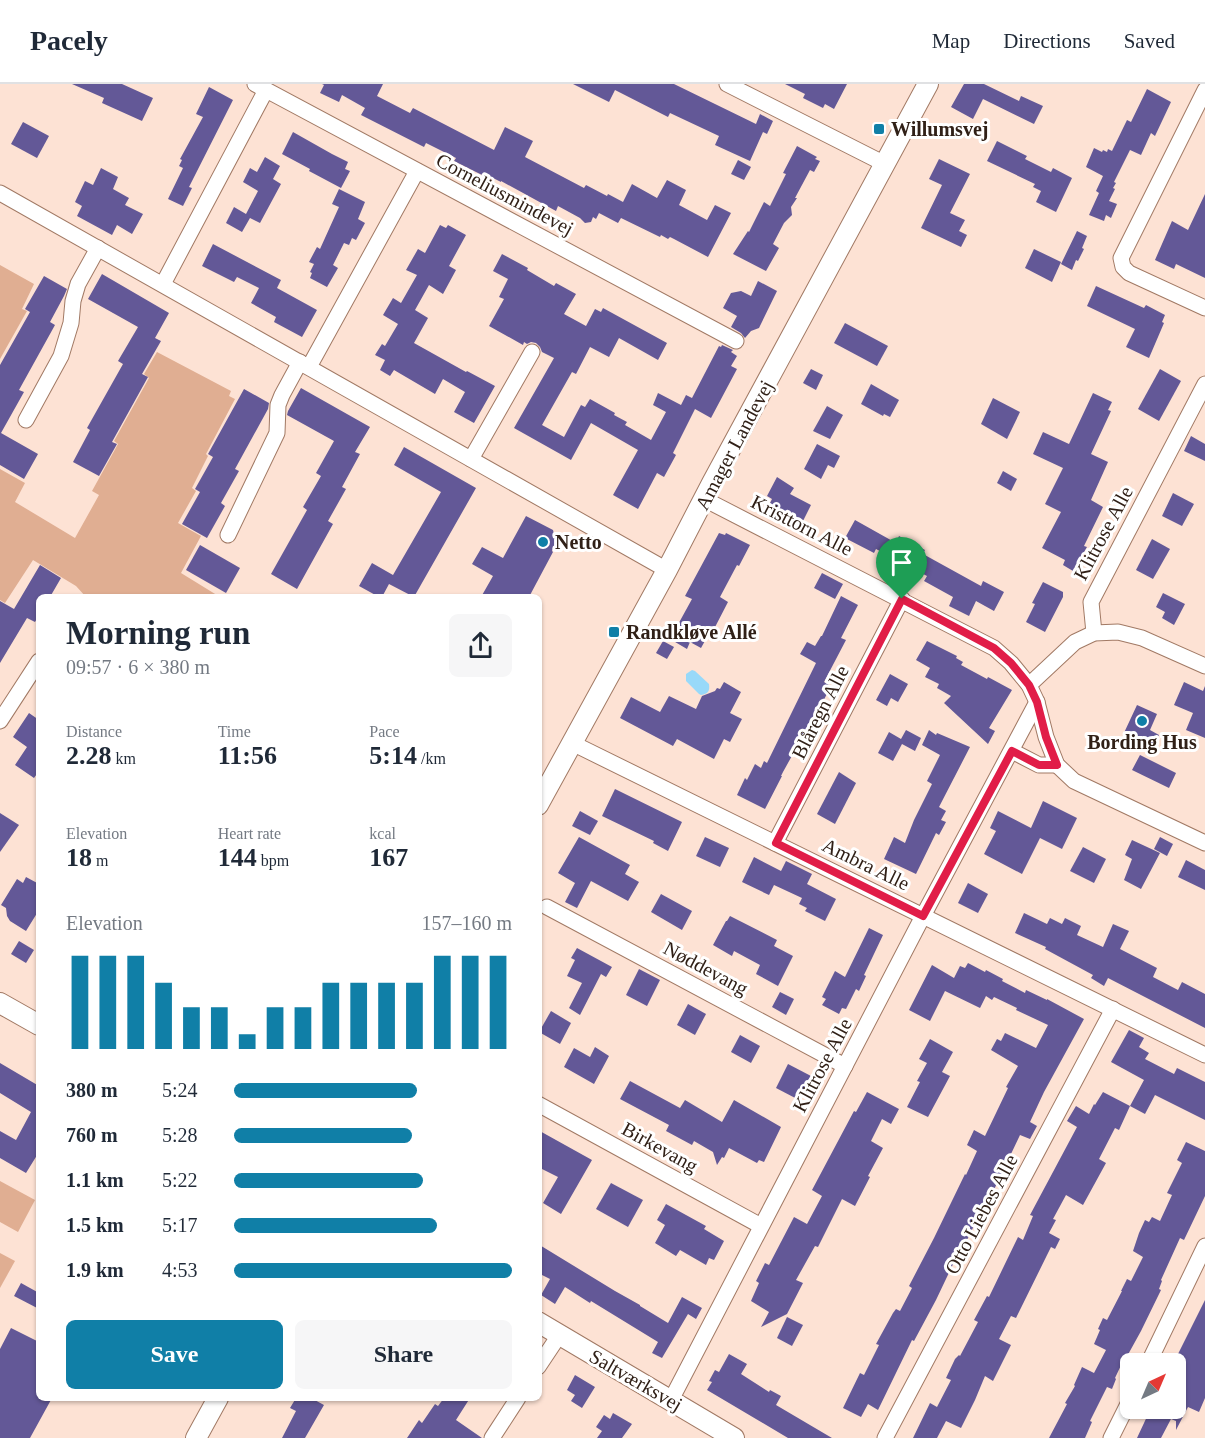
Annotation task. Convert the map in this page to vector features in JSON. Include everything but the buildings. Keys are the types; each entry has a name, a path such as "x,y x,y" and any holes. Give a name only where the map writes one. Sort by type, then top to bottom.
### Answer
{"street":[{"path":"727,84 885,164"},
{"name":"Amager Landevej","path":"542,798 928,84"},
{"path":"163,284 261,87"},
{"name":"Corneliusmindevej","path":"261,87 735,341"},
{"path":"1205,90 1121,258 1123,267 1129,273 1205,308"},
{"path":"228,535 277,434 278,405 282,395 305,365 417,171"},
{"path":"0,193 667,570"},
{"path":"26,420 61,356 71,323 73,301 78,284 98,248"},
{"path":"471,459 532,352"},
{"name":"Klitrose Alle","path":"1094,633 1091,602 1205,384"},
{"name":"Kristtorn Alle","path":"704,499 994,648 1011,663 1029,685 1037,702 1046,737 1057,765"},
{"name":"Blåregn Alle","path":"776,843 902,599"},
{"path":"1029,685 1075,642 1094,633 1118,632 1142,639 1205,666"},
{"path":"1,716 36,664"},
{"name":"Klitrose Alle","path":"671,1400 1037,702"},
{"name":"Ambra Alle","path":"572,743 1205,1055"},
{"path":"1012,751 1039,765 1057,765 1074,781 1205,843"},
{"name":"Nøddevang","path":"547,907 845,1066"},
{"path":"0,1003 36,1023"},
{"name":"Otto Liebes Alle","path":"885,1438 1113,1009"},
{"name":"Birkevang","path":"542,1106 761,1226"},
{"path":"1153,1353 1205,1246"},
{"name":"Saltværksvej","path":"542,1324 734,1438"},
{"path":"542,1361 560,1335"},
{"path":"196,1438 216,1401"},
{"path":"492,1438 516,1401"},
{"path":"1111,1438 1120,1419"}],"shaded area":[{"path":"0,265 34,284 22,309 27,311 0,359"},
{"path":"157,352 231,391 229,396 235,399 206,454 208,456 192,488 196,491 178,523 201,536 181,573 215,594 83,594 76,586 33,560 5,603 0,600 0,469 25,483 15,502 75,538 99,495 92,491 118,444 114,441 149,378 144,374"},
{"path":"0,1181 35,1200 18,1232 0,1222"},
{"path":"0,1253 15,1261 0,1288"}],"water":[{"path":"692,670 709,684 707,693 699,694 686,681 686,674"}],"place":[{"name":"Willumsvej","path":"879,129"},
{"name":"Netto","path":"543,542"},
{"name":"Randkløve Allé","path":"614,632"},
{"name":"Bording Hus","path":"1142,721"}],"route":[{"path":"902,599 994,648 1011,663 1029,685 1037,702 1046,737 1057,765 1039,765 1012,751 923,916 776,843 902,599"}]}
